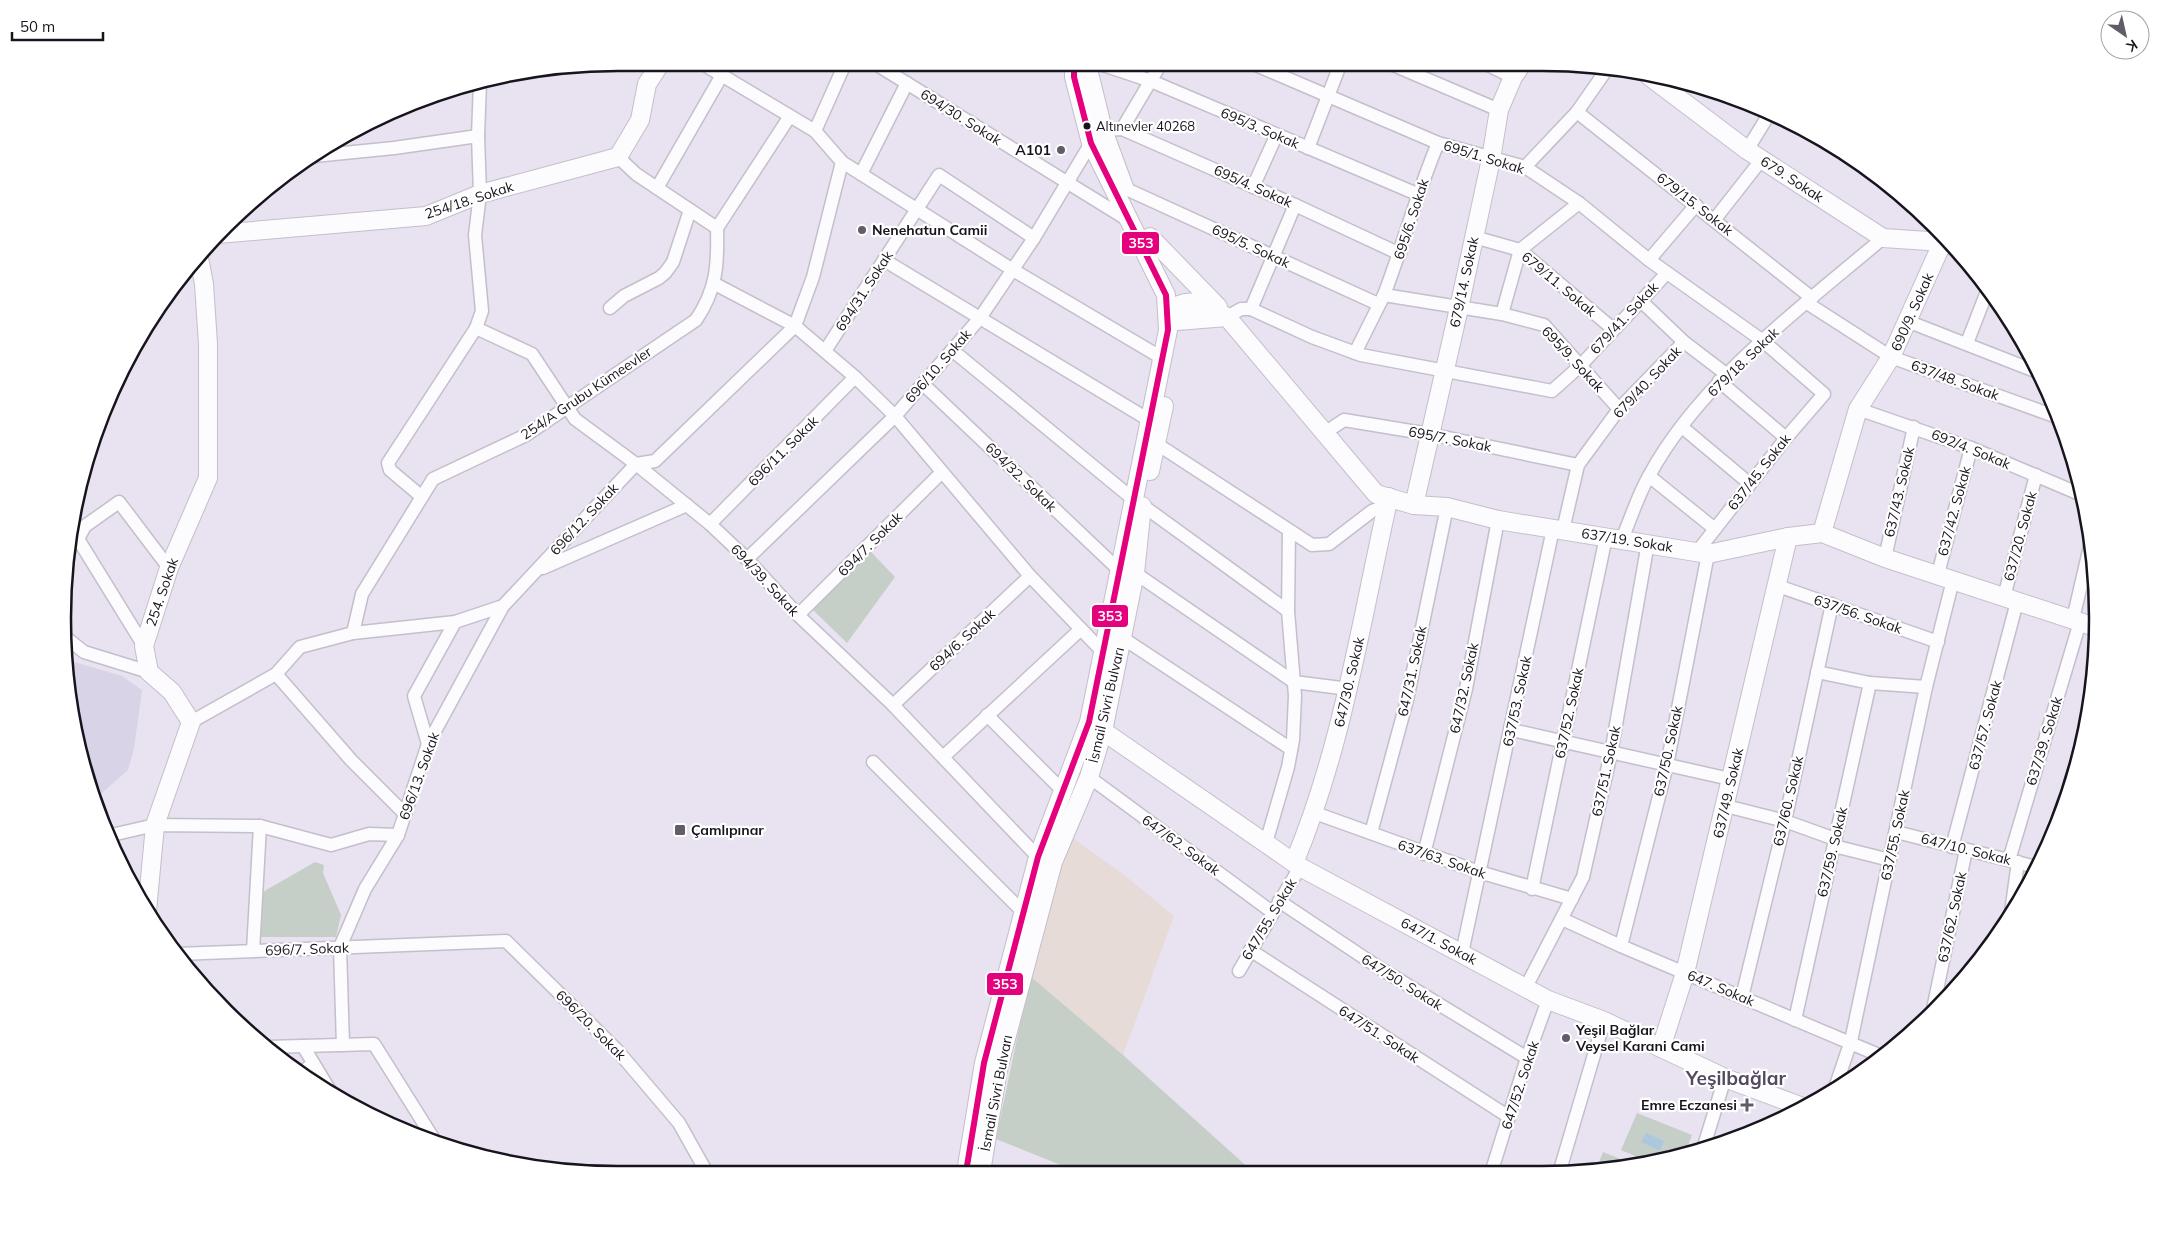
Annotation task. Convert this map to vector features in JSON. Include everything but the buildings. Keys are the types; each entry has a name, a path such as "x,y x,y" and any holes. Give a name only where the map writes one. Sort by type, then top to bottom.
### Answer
{"street":[{"path":"655,71 647,84 640,120 618,157 636,174 716,228 790,116"},
{"path":"715,71 815,131 842,162 1012,270 1162,358"},
{"path":"815,131 842,71"},
{"name":"694/30. Sokak","path":"887,71 1129,220"},
{"name":"İsmail Sivri Bulvarı","path":"967,1166 984,1063 1031,915 1089,777 1102,731 1121,637 1127,572 1149,420 1168,330 1174,312 1129,220 1074,77 1074,71"},
{"name":"İsmail Sivri Bulvarı","path":"1088,71 1097,136 1178,292 1157,444 1138,502"},
{"name":"695/3. Sokak","path":"1121,71 1150,81 1276,136 1417,194"},
{"path":"1122,129 1156,71"},
{"name":"695/1. Sokak","path":"1270,71 1438,143 1525,167 1579,203 1649,260 1763,341 1824,394"},
{"path":"1308,148 1337,71"},
{"path":"1407,71 1499,110"},
{"name":"679/14. Sokak","path":"1414,504 1459,308 1491,158 1499,110 1517,71"},
{"path":"657,188 722,75"},
{"path":"1525,167 1578,112 1604,75"},
{"path":"861,174 907,83"},
{"name":"679. Sokak","path":"1661,85 1747,150 1883,238 1937,241"},
{"path":"422,497 390,470 388,463 476,328 482,311 475,235 480,194 478,136 480,89"},
{"name":"679/15. Sokak","path":"1578,112 1715,219 1810,300"},
{"path":"1747,150 1766,120"},
{"name":"695/4. Sokak","path":"1097,136 1122,129 1253,186 1400,254"},
{"path":"329,155 394,148 478,136"},
{"name":"696/10. Sokak","path":"747,560 895,416 980,318 1034,238 1097,136"},
{"path":"1253,186 1276,136"},
{"name":"695/6. Sokak","path":"1355,353 1400,254 1417,194 1438,143"},
{"name":"254/18. Sokak","path":"231,233 426,216 480,194 618,157"},
{"path":"1715,219 1762,159"},
{"path":"636,464 656,461 796,326 813,277 842,162"},
{"name":"694/31. Sokak","path":"824,351 939,175 1034,238"},
{"name":"695/5. Sokak","path":"1124,188 1274,257 1381,299"},
{"path":"1502,314 1520,250 1579,203"},
{"path":"1649,260 1696,204"},
{"path":"1251,310 1295,205"},
{"path":"610,308 624,296 665,273 672,262 690,210"},
{"name":"254/A Grubu Kümeevler","path":"353,633 362,594 433,479 526,435 696,320 707,305 715,284 716,228"},
{"path":"1150,237 1227,317 1241,309 1251,310 1312,337 1355,353 1444,369"},
{"name":"679/11. Sokak","path":"1474,237 1520,250 1613,329"},
{"name":"679/18. Sokak","path":"1614,538 1648,476 1682,427 1723,378 1763,341 1883,238"},
{"name":"690/9. Sokak","path":"1822,533 1858,409 1891,357 1943,248"},
{"path":"884,260 1149,420"},
{"name":"254. Sokak","path":"149,672 144,646 169,568 208,478 208,344 204,284 200,266"},
{"name":"679/41. Sokak","path":"1444,369 1552,391 1580,366 1667,273"},
{"path":"715,284 796,326 855,377 895,416 941,473 1030,576 1103,652"},
{"path":"1967,343 1985,297"},
{"name":"695/9. Sokak","path":"1381,299 1502,314 1544,325 1619,409"},
{"path":"1640,300 1786,438"},
{"name":"637/48. Sokak","path":"1810,300 1891,357 2049,415"},
{"name":"637/19. Sokak","path":"1174,312 1198,302 1227,317 1326,432 1376,494 1388,501 1447,507 1498,520 1703,553 1788,537 1822,533 1885,558 2083,623"},
{"path":"1907,321 2028,368"},
{"name":"694/39. Sokak","path":"476,328 532,354 575,419 636,464 710,524 747,560 798,615 893,705 1038,858"},
{"name":"679/40. Sokak","path":"1558,529 1578,465 1619,409 1684,342"},
{"path":"952,350 1138,502 1288,611"},
{"name":"696/11. Sokak","path":"710,524 855,377"},
{"name":"694/32. Sokak","path":"923,384 1127,572 1294,682"},
{"name":"637/45. Sokak","path":"1703,553 1715,529 1786,438 1824,394"},
{"name":"692/4. Sokak","path":"1858,409 1971,448 2073,491"},
{"name":"695/7. Sokak","path":"1326,432 1344,420 1429,434 1578,465"},
{"path":"1682,427 1750,484"},
{"name":"637/43. Sokak","path":"1885,558 1914,427"},
{"path":"1157,444 1312,545 1324,545 1333,541 1388,501"},
{"name":"637/42. Sokak","path":"1945,577 1971,448"},
{"name":"696/12. Sokak","path":"191,722 276,674 300,647 353,633 455,622 503,606 636,464"},
{"name":"694/7. Sokak","path":"798,615 941,473"},
{"name":"637/20. Sokak","path":"2010,600 2036,475"},
{"path":"1648,476 1715,529"},
{"name":"647/30. Sokak","path":"1297,865 1315,813 1349,689 1388,501"},
{"path":"144,646 78,539 85,526 119,502 169,568"},
{"path":"537,570 688,505"},
{"name":"647/31. Sokak","path":"1371,833 1407,700 1447,507"},
{"name":"647/32. Sokak","path":"1424,854 1466,689 1498,520"},
{"name":"637/53. Sokak","path":"1462,953 1558,529"},
{"path":"1266,844 1292,749 1294,682 1288,611 1289,531"},
{"name":"637/49. Sokak","path":"1661,1048 1685,973 1726,806 1730,779 1778,586 1788,537"},
{"name":"637/52. Sokak","path":"1532,888 1563,743 1614,538"},
{"name":"637/51. Sokak","path":"1526,987 1583,877 1611,753 1648,543"},
{"name":"637/50. Sokak","path":"1621,946 1667,765 1703,553"},
{"name":"İsmail Sivri Bulvarı","path":"982,1166 998,1070 1031,915 1038,858 1089,722 1103,652 1127,572"},
{"name":"694/6. Sokak","path":"893,705 1030,576"},
{"name":"637/39. Sokak","path":"2012,897 2014,861 2083,623 2087,576"},
{"name":"637/55. Sokak","path":"1838,1079 1850,1041 1926,687 1938,642 1945,577"},
{"name":"637/56. Sokak","path":"1778,586 1938,642"},
{"name":"637/57. Sokak","path":"1952,847 2010,600"},
{"name":"637/60. Sokak","path":"1742,997 1785,821 1832,604"},
{"name":"696/13. Sokak","path":"116,834 155,825 260,826 331,845 369,834 398,835 428,744 503,606"},
{"path":"428,744 414,696 455,622"},
{"path":"943,757 1080,629"},
{"path":"1121,637 1292,749"},
{"path":"72,642 84,652 149,672 172,692 191,722 155,825 148,898"},
{"path":"1816,672 1870,683 1926,687"},
{"path":"276,674 351,760 405,814"},
{"path":"1294,682 1349,689"},
{"name":"637/59. Sokak","path":"1794,1020 1870,683"},
{"path":"987,715 1063,791"},
{"path":"1512,730 1730,779"},
{"name":"647/1. Sokak","path":"1102,731 1297,865 1548,1000 1604,1021 1725,1078 1794,1104"},
{"path":"873,762 1031,915"},
{"name":"647/62. Sokak","path":"1089,777 1272,912"},
{"path":"1726,806 1785,821 1835,842 1890,860"},
{"name":"637/63. Sokak","path":"1315,813 1424,854 1572,899"},
{"path":"253,951 260,826"},
{"name":"647/10. Sokak","path":"1896,832 2030,865"},
{"path":"343,1045 340,948 365,889 398,835"},
{"name":"637/62. Sokak","path":"1935,997 1966,850"},
{"name":"647/55. Sokak","path":"1239,971 1297,865"},
{"name":"647/50. Sokak","path":"1279,901 1378,967 1527,1058"},
{"name":"647. Sokak","path":"1562,919 1621,946 1875,1053"},
{"name":"696/20. Sokak","path":"437,944 506,941 617,1050 679,1123 703,1166"},
{"name":"696/7. Sokak","path":"185,954 437,944"},
{"name":"647/51. Sokak","path":"1250,950 1509,1117"},
{"name":"647/52. Sokak","path":"1493,1166 1527,1058 1548,1000"},
{"path":"1561,1165 1604,1021"},
{"path":"278,1047 374,1044 429,1132"},
{"path":"303,1046 323,1079"},
{"path":"307,1069 313,1063"},
{"path":"1706,1140 1725,1078"}],"shaded area":[{"path":"871,552 895,577 847,643 812,609"},
{"path":"73,662 122,676 142,690 134,749 128,770 100,794 82,725"},
{"path":"1070,836 1123,874 1174,916 1123,1055 1030,976"},
{"path":"315,862 324,865 323,873 341,915 336,937 261,937 261,893"},
{"path":"1030,976 1123,1055 1246,1166 1063,1166 996,1139"},
{"path":"1637,1113 1692,1135 1688,1146 1648,1155 1637,1157 1621,1150"},
{"path":"1603,1152 1622,1160 1613,1161 1599,1163"}],"water":[{"path":"1646,1133 1664,1141 1660,1151 1641,1142"}],"transit line":[{"name":"353","path":"967,1166 984,1063 1038,857 1089,722 1168,330 1166,295 1091,143 1074,71"}],"place":[{"name":"Altınevler 40268","path":"1087,126"},
{"name":"A101","path":"1061,150"},
{"name":"Nenehatun Camii","path":"862,230"},
{"name":"Çamlıpınar","path":"680,830"},
{"name":"Yeşil Bağlar Veysel Karani Cami","path":"1566,1038"},
{"name":"Emre Eczanesi","path":"1747,1105"}],"district":[{"name":"Yeşilbağlar","path":"1736,1078"}]}
